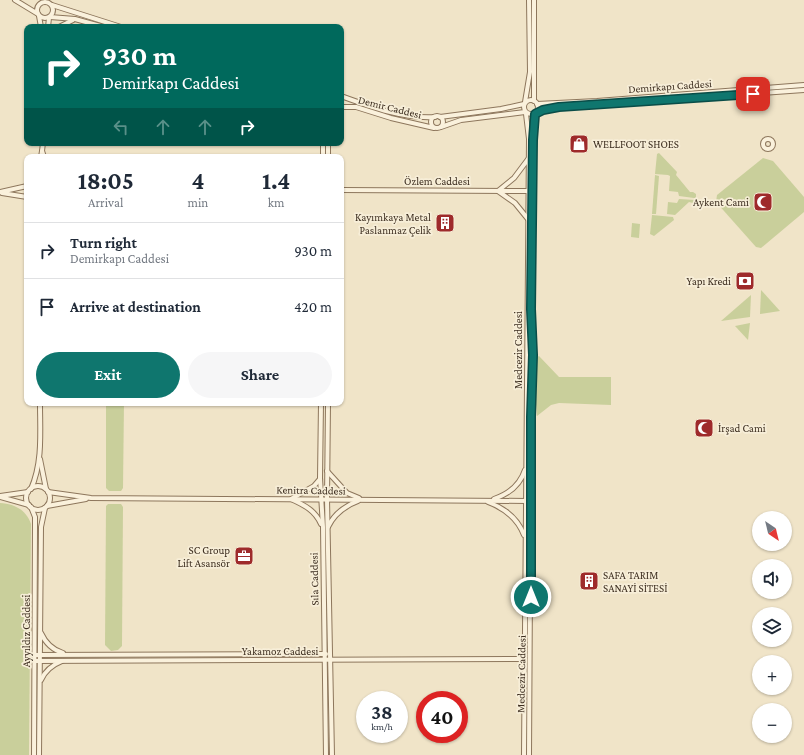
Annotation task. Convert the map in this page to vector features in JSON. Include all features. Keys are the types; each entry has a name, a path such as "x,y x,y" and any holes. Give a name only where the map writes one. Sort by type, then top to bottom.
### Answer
{"street":[{"path":"15,0 43,18 75,19 93,24"},
{"path":"39,0 112,24"},
{"path":"526,113 523,108 530,72 529,0"},
{"path":"534,0 536,102 538,108 536,113 531,115 526,113 461,120 438,129 434,128 431,122 437,117 501,109 525,103 529,100 536,102"},
{"path":"40,24 38,6 45,2"},
{"path":"49,24 54,11 52,5"},
{"path":"65,24 75,19"},
{"name":"Demirkapı Caddesi","path":"536,102 596,101 804,85"},
{"name":"Demirkapı Caddesi","path":"536,113 559,107 804,90"},
{"name":"Demir Caddesi","path":"344,97 388,112 405,116 437,117"},
{"name":"Demir Caddesi","path":"344,107 356,107 391,118 434,128"},
{"name":"Medcezir Caddesi","path":"524,755 528,220 531,191 529,132 526,113"},
{"name":"Medcezir Caddesi","path":"529,755 531,417 533,355 531,309 531,191 533,140 536,113"},
{"path":"437,117 444,122 441,127"},
{"path":"528,220 515,203 498,191 514,178 529,158"},
{"path":"0,193 24,187"},
{"name":"Özlem Caddesi","path":"344,190 531,191"},
{"path":"0,193 24,197"},
{"path":"30,506 26,499 36,478 40,455 40,406"},
{"name":"Sıla Caddesi","path":"321,406 320,478 326,755"},
{"path":"328,406 327,530 332,755"},
{"path":"40,455 50,499 46,507"},
{"path":"486,501 500,497 514,488 520,480 526,465"},
{"path":"327,470 347,493 361,500"},
{"path":"291,499 314,486 320,478"},
{"path":"0,497 30,490 39,486 47,490 91,498"},
{"path":"0,497 30,506 37,510 91,498"},
{"name":"Kenitra Caddesi","path":"91,498 531,501"},
{"path":"291,499 308,507 319,519 322,527"},
{"path":"327,530 338,512 348,505 361,500"},
{"path":"486,501 497,505 510,514 520,526 526,539"},
{"name":"Ayyıldız Caddesi","path":"30,506 35,517 38,655 34,755"},
{"name":"Ayyıldız Caddesi","path":"38,655 40,631 41,527 46,507"},
{"path":"40,631 44,639 56,651 69,655"},
{"name":"Yakamoz Caddesi","path":"38,655 330,654"},
{"name":"Yakamoz Caddesi","path":"38,661 525,659"},
{"path":"40,683 43,676 51,667 66,660"},
{"name":"Ayyıldız Caddesi","path":"38,661 40,683 39,755"}],"green space":[{"path":"659,153 677,172 676,175 690,192 696,194 696,198 679,196 678,192 669,191 670,176 655,174 657,154"},
{"path":"763,158 773,161 804,197 804,212 761,248 756,247 716,202 717,195"},
{"path":"655,175 659,176 656,214 652,214"},
{"path":"679,199 695,200 693,203 689,202 675,215 667,214 668,202 677,203"},
{"path":"652,215 673,217 674,220 654,236 650,234"},
{"path":"632,223 640,224 639,238 631,237"},
{"path":"761,290 780,311 760,314"},
{"path":"751,295 750,317 721,321"},
{"path":"750,323 748,340 735,326"},
{"path":"539,356 559,377 611,377 611,405 559,403 551,405 537,416 535,392 536,358"},
{"path":"106,406 124,406 123,488 121,491 109,491 106,488"},
{"path":"0,503 15,506 23,511 31,524 29,755 0,755"},
{"path":"108,504 121,504 123,507 122,646 118,650 111,651 105,645 106,506"}],"place":[{"name":"WELLFOOT SHOES","path":"579,144"},
{"name":"Aykent Cami","path":"763,202"},
{"name":"Kayımkaya Metal Paslanmaz Çelik","path":"445,223"},
{"name":"Yapı Kredi","path":"745,281"},
{"name":"İrşad Cami","path":"704,428"},
{"name":"SC Group Lift Asansör","path":"244,556"},
{"name":"SAFA TARIM SANAYİ SİTESİ","path":"589,581"}],"route":[{"path":"531,597 531,417 533,355 531,309 533,140 535,114 543,110 559,107 753,94"}]}
